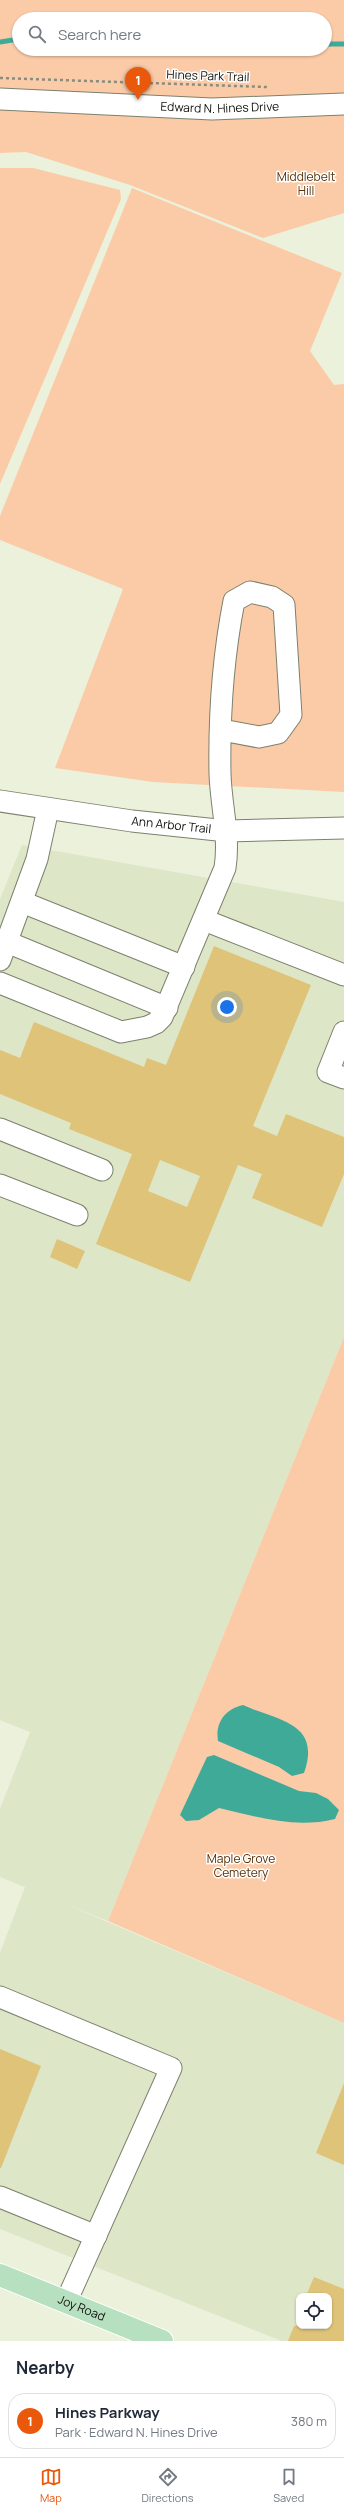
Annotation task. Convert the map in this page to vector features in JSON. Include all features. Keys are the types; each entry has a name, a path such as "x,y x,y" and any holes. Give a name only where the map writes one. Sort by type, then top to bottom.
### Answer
{"main road":[{"name":"Joy Road","path":"0,2275 162,2341"}],"street":[{"name":"Edward N. Hines Drive","path":"0,98 212,109 344,104"},
{"path":"0,983 121,1032 136,1031 156,1023 167,1008 225,868 227,854 227,831 220,776 222,730 228,633 234,601 250,592 272,597 284,605 291,715 278,733 259,737 222,730"},
{"name":"Ann Arbor Trail","path":"0,801 132,821 227,831 344,828"},
{"path":"48,809 42,842 22,902 3,951 167,1008"},
{"path":"22,902 184,967"},
{"path":"204,920 344,975"},
{"path":"344,1032 328,1072 344,1078"},
{"path":"0,1129 102,1170"},
{"path":"0,1185 76,1215"},
{"path":"0,1997 171,2068 66,2302"},
{"path":"0,2197 96,2236"}],"path":[{"name":"Hines Park Trail","path":"0,78 273,87"}],"shaded area":[{"path":"22,845 344,902 344,1337 108,1921 63,1903 344,2023 344,2341 282,2341 0,2229 0,1953 25,1887 0,1877 0,1809 30,1732 0,1720 0,899"}],"green space":[{"name":"Middlebelt Hill","path":"0,0 344,0 344,213 263,238 130,185 26,152 0,153"},
{"path":"0,168 33,168 120,190 121,199 0,484"},
{"path":"132,188 342,273 310,351 334,385 344,384 344,792 153,782 55,768 123,589 0,540 0,516"},
{"name":"Maple Grove Cemetery","path":"344,1337 344,2023 108,1921"}],"water":[{"path":"243,1705 282,1720 302,1733 307,1743 308,1756 304,1773 292,1776 279,1767 218,1741 218,1728 226,1713"},
{"path":"214,1755 299,1791 316,1793 328,1799 339,1810 335,1819 305,1823 277,1821 219,1808 199,1820 186,1821 180,1815 207,1757"}],"building":[{"path":"214,946 311,985 253,1126 277,1136 286,1114 344,1137 344,1174 322,1227 252,1198 262,1174 238,1165 190,1282 96,1244 132,1154 69,1129 71,1123 0,1094 0,1050 20,1058 34,1022 144,1067 147,1058 166,1065","holes":["160,1160 200,1176 187,1207 148,1191"]},
{"path":"57,1239 85,1251 77,1269 50,1257"},
{"path":"0,2049 41,2066 1,2168 0,2168"},
{"path":"344,2083 344,2165 316,2153"},
{"path":"314,2277 344,2289 344,2341 288,2341 294,2326 296,2326 296,2329 332,2329 332,2293 307,2293"}],"waterway":[{"path":"0,42 12,40"},
{"path":"332,44 344,44"}],"place":[{"name":"Hines Parkway","path":"138,100"}]}
